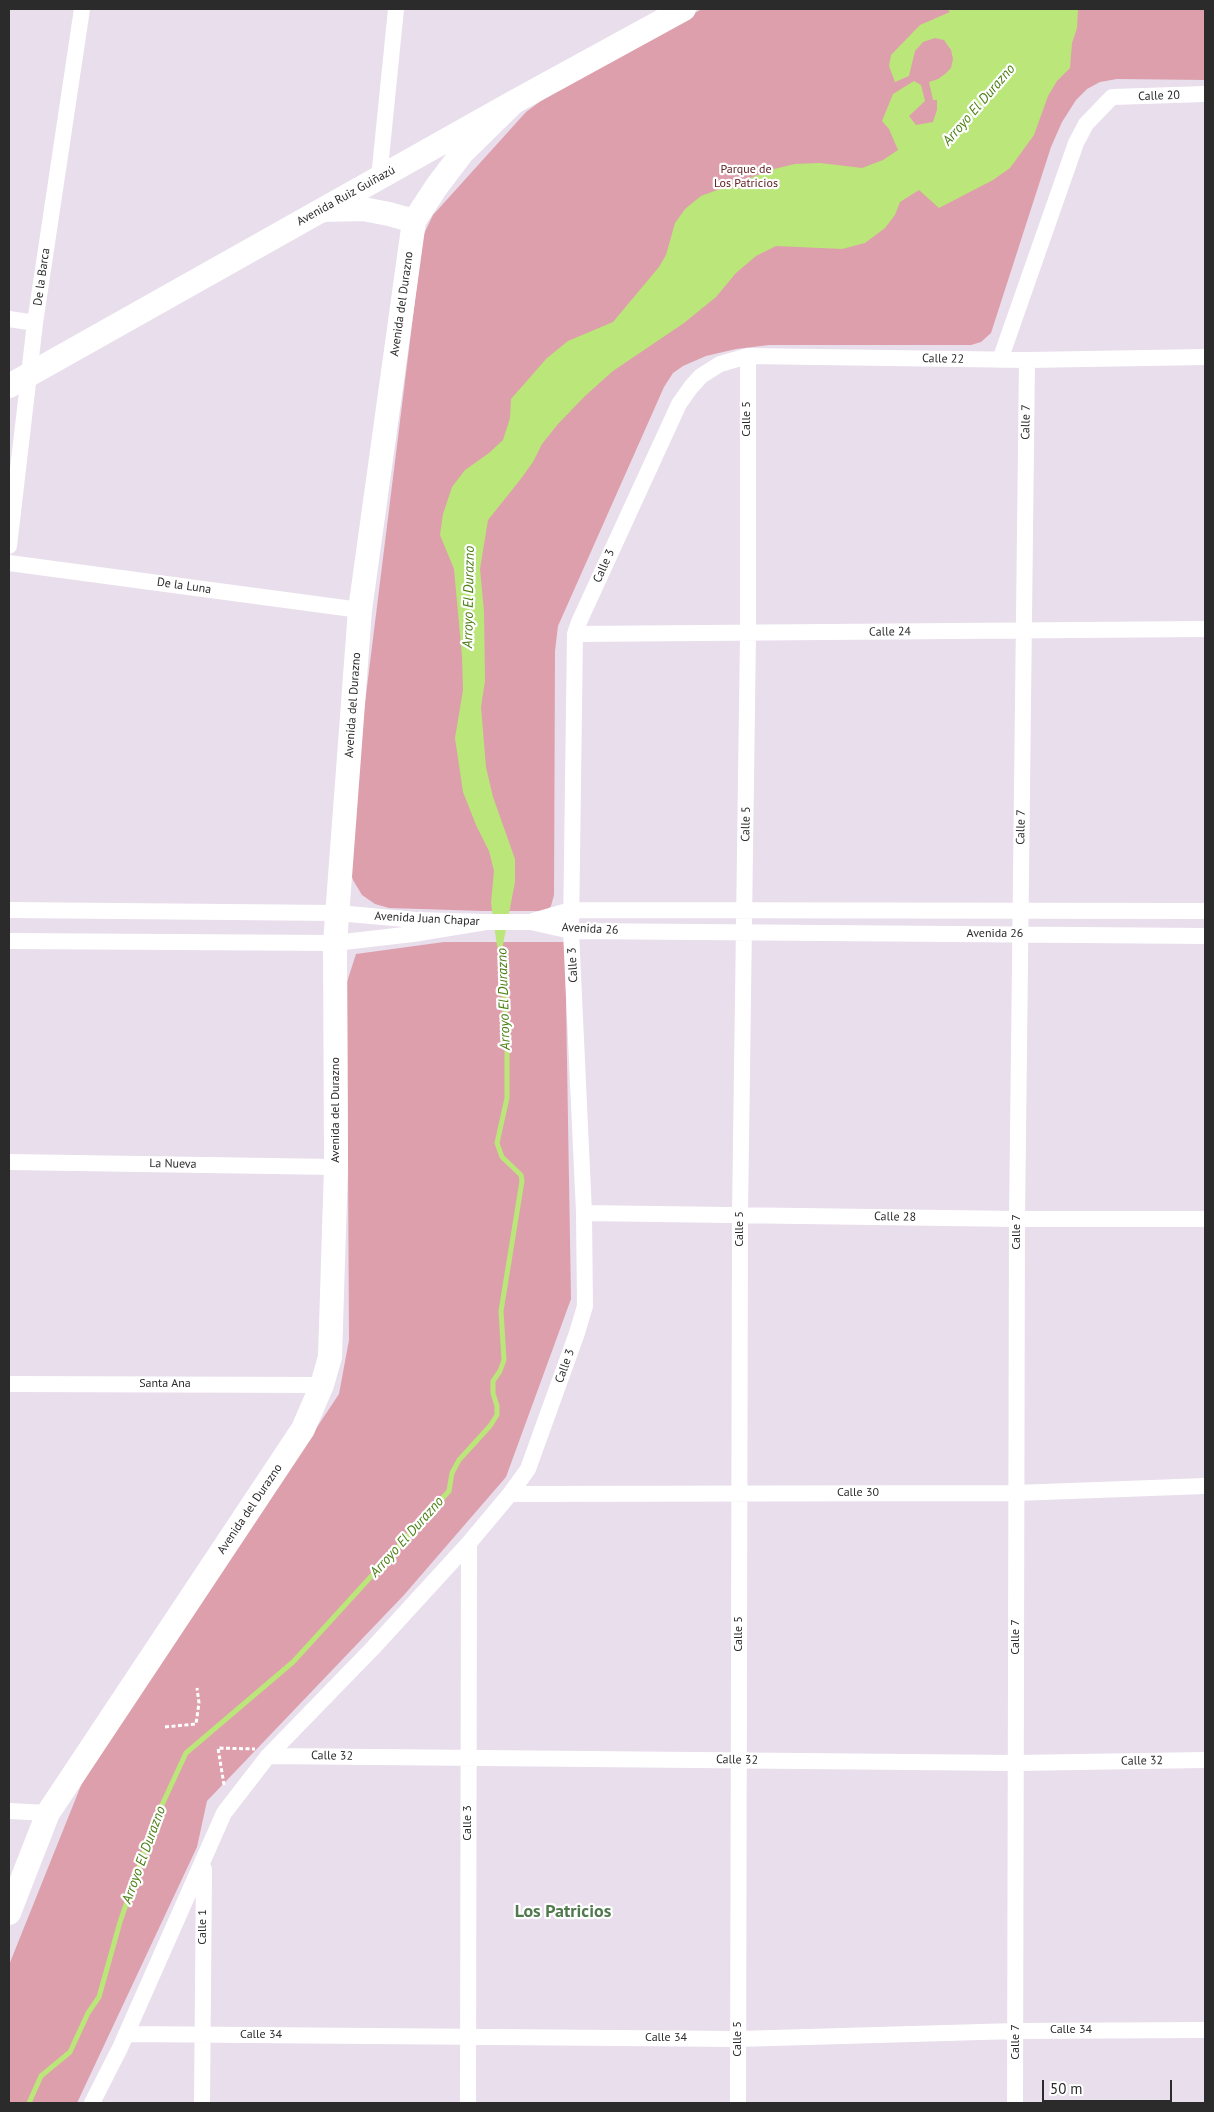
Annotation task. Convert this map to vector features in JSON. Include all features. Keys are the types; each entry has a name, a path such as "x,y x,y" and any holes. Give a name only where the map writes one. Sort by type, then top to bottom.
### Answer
{"main road":[{"name":"Avenida Ruiz Guiñazú","path":"19,380 514,102 684,9"},
{"path":"321,210 363,209 389,214 414,222 437,186 462,153 514,102"},
{"name":"Avenida del Durazno","path":"9,1913 48,1813 303,1429 322,1385 330,1357 336,1167 335,943 337,914 360,610 414,222"}],"street":[{"name":"De la Barca","path":"9,546 19,380 35,323 82,9"},
{"path":"379,178 396,9"},
{"name":"Calle 20","path":"1000,360 1076,143 1086,124 1112,97 1205,94"},
{"path":"9,319 35,323"},
{"name":"Calle 22","path":"691,387 701,376 720,364 748,356 1000,360 1205,357"},
{"name":"Calle 5","path":"738,2103 740,1215 748,633 748,356"},
{"name":"Calle 7","path":"1016,2103 1017,1219 1023,630 1028,360"},
{"name":"Calle 3","path":"468,2103 469,1543 510,1494 528,1469 585,1306 584,1213 571,931 575,634 667,428 691,387"},
{"name":"De la Luna","path":"9,563 360,610"},
{"name":"Calle 24","path":"575,634 1205,628"},
{"name":"Avenida Juan Chapar","path":"9,910 337,914 416,920 486,922"},
{"name":"Avenida 26","path":"531,922 571,910 1205,911"},
{"path":"486,922 531,922"},
{"name":"Avenida Juan Chapar","path":"9,941 335,943 413,934 486,922"},
{"name":"Avenida 26","path":"531,922 571,931 1205,936"},
{"name":"La Nueva","path":"9,1162 336,1167"},
{"name":"Calle 28","path":"584,1213 1017,1219 1205,1219"},
{"name":"Santa Ana","path":"9,1384 322,1385"},
{"name":"Calle 30","path":"510,1494 1016,1493 1205,1486"},
{"name":"Calle 1","path":"202,2103 204,1861 224,1813 267,1757 372,1649 469,1543"},
{"name":"Calle 32","path":"267,1757 468,1757 1015,1763 1205,1760"},
{"path":"9,1811 48,1813"},
{"path":"92,2103 126,2034 204,1861"},
{"name":"Calle 34","path":"126,2034 738,2038 1016,2031 1205,2030"}],"path":[{"path":"165,1728 196,1724 200,1703 197,1688"},
{"path":"228,1807 218,1748 267,1757"}],"green space":[{"name":"Parque de Los Patricios","path":"702,9 1205,9 1205,80 1117,79 1100,82 1087,89 1076,100 1062,122 1051,147 991,333 981,342 971,345 769,345 736,349 706,356 683,366 673,373 664,387 558,626 555,651 554,895 551,906 547,911 483,911 389,908 375,904 362,895 353,880 346,856 423,236 433,215 526,112 557,89"},
{"path":"444,942 565,942 571,1299 506,1477 404,1595 207,1801 197,1847 77,2103 9,2103 9,1965 84,1778 339,1394 349,1340 347,982 356,954"}],"water":[{"path":"947,9 1078,9 1077,28 1072,43 1070,68 1057,81 1048,96 1034,135 1010,168 993,180 939,208 919,190 900,202 895,215 885,228 865,243 842,249 776,246 756,256 736,273 716,297 684,323 613,371 585,396 542,444 533,462 488,520 480,569 484,611 485,681 481,707 486,767 493,797 515,859 515,882 501,955 497,946 491,903 494,871 489,851 463,792 455,738 463,690 462,656 454,569 440,535 443,514 452,487 465,470 489,453 503,440 510,418 511,399 547,358 568,341 613,322 659,267 666,255 675,223 685,209 701,196 774,169 795,164 820,163 862,168 883,160 898,150 889,129 882,121 893,94 914,81 921,85 925,101 909,116 916,125 933,122 937,110 937,100 933,100 929,82 945,74 951,68 953,59 951,50 944,40 935,38 923,42 915,51 909,76 895,82 889,66 891,55 920,25 950,12"}],"waterway":[{"name":"Arroyo El Durazno","path":"29,2103 41,2076 70,2052 88,2013 99,1997 120,1922 155,1820 186,1753 293,1662 449,1491 452,1473 459,1460 490,1426 497,1415 493,1381 500,1371 504,1360 501,1311 522,1181 521,1175 502,1157 497,1143 507,1098 507,1040 501,948"}],"district":[{"name":"Los Patricios","path":"563,1912"}]}
